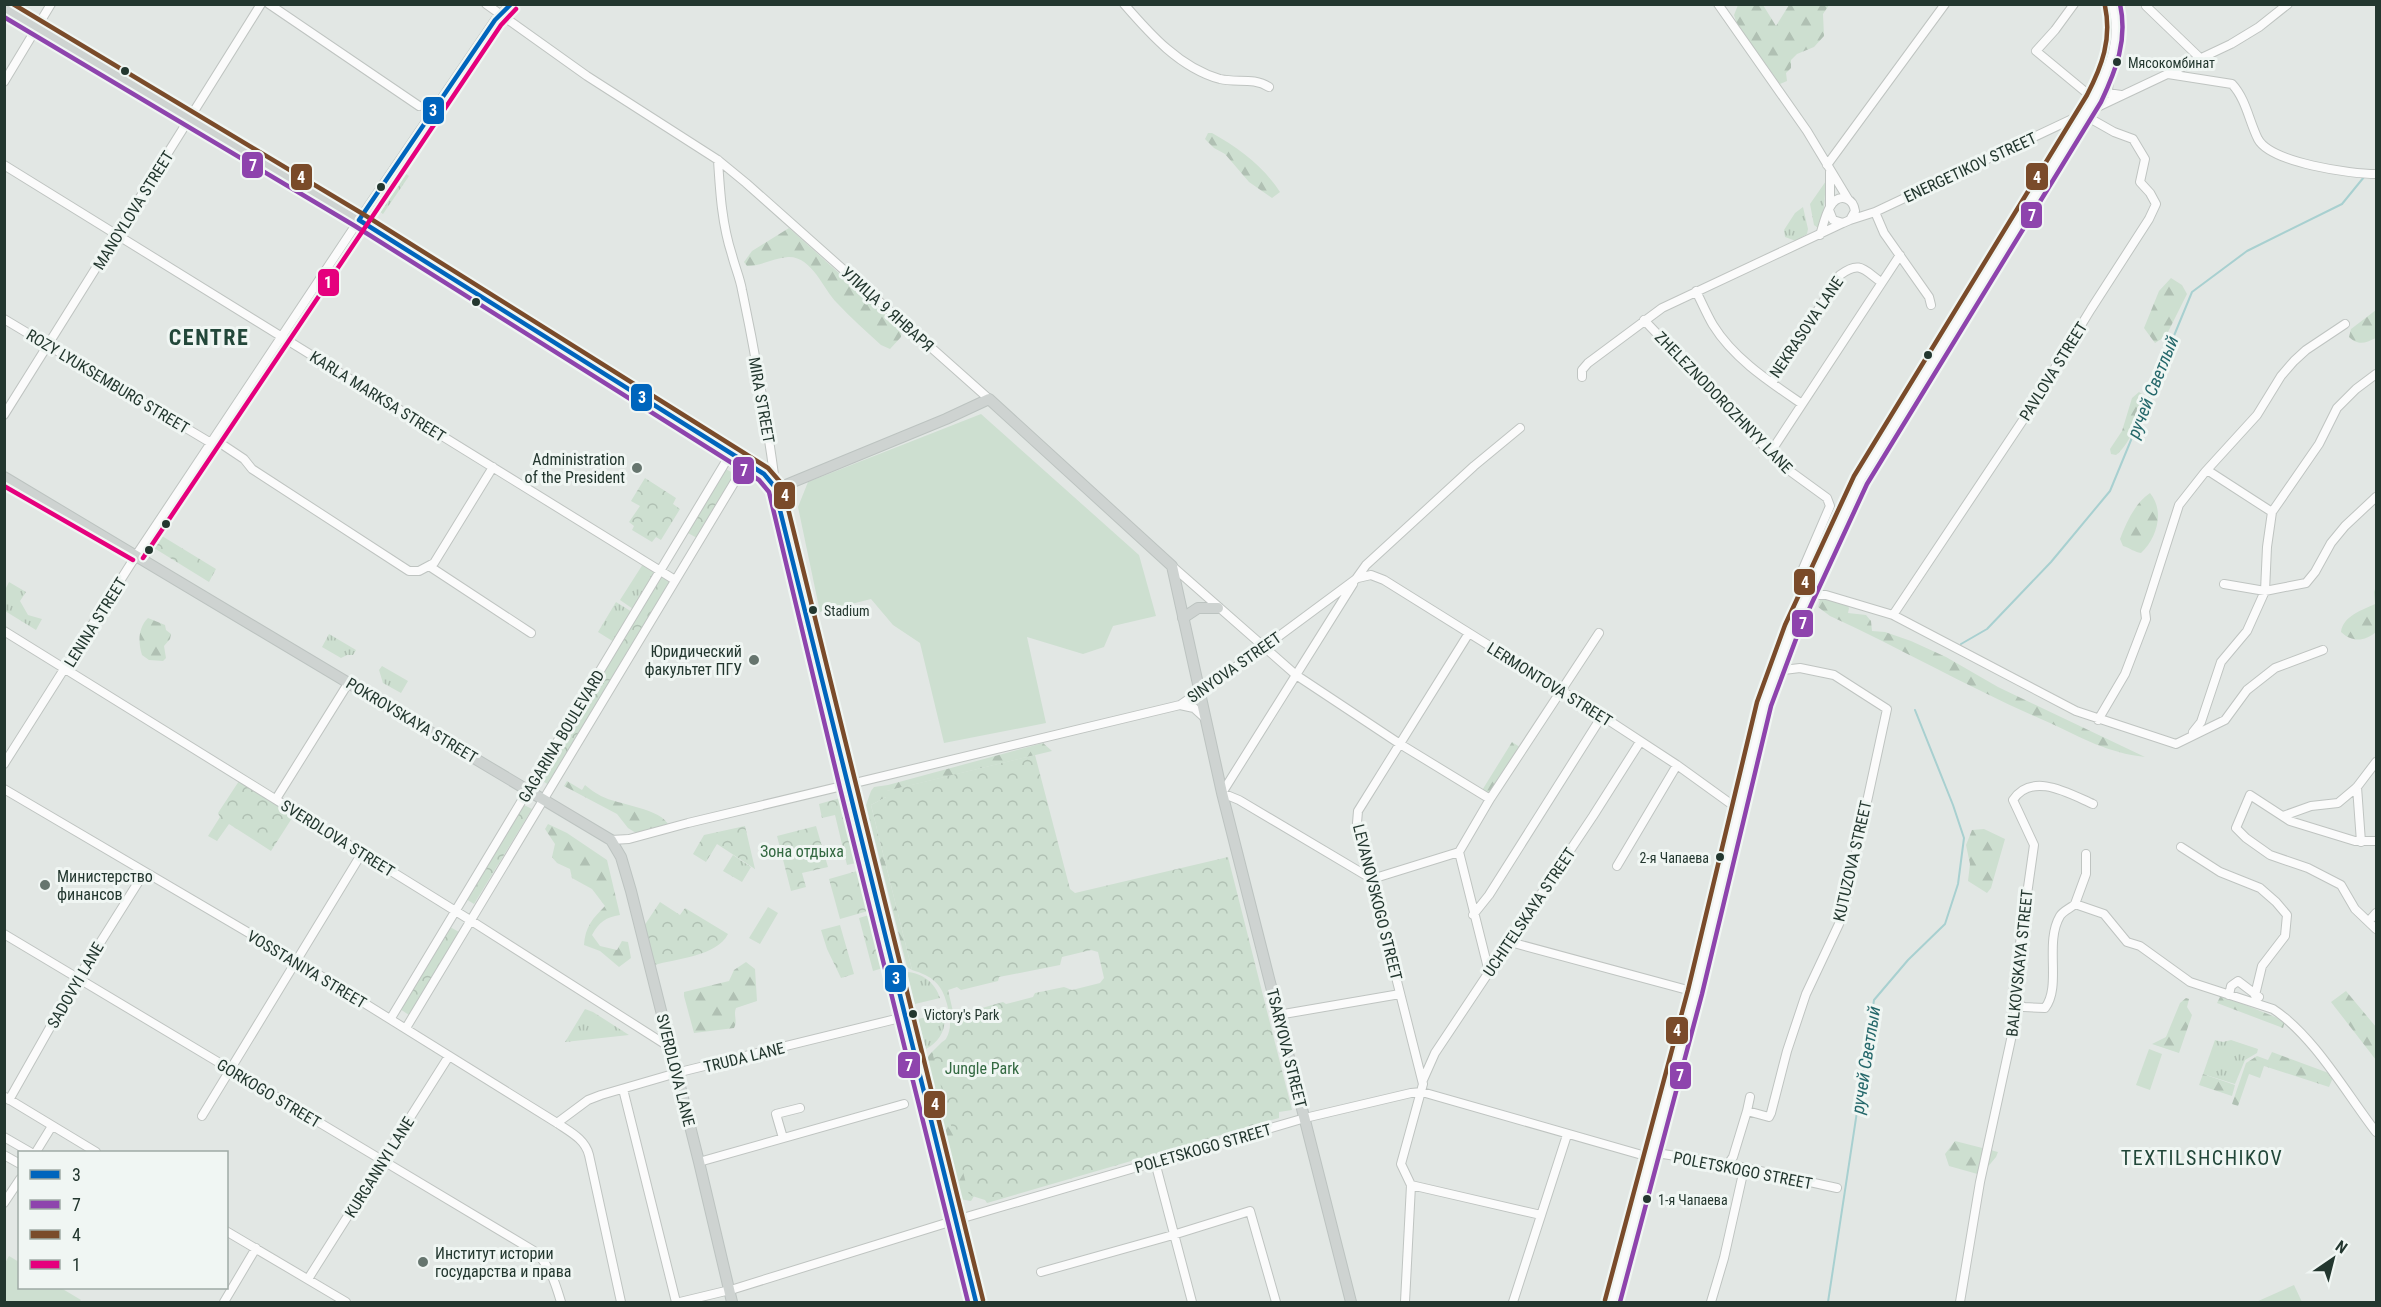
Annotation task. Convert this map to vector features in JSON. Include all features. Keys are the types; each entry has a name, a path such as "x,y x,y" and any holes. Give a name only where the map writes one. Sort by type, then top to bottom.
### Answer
{"main road":[{"path":"4,8 359,220 731,453 768,477 776,489 989,399"},
{"name":"УЛИЦА 9 ЯНВАРЯ","path":"989,399 1172,566"},
{"name":"POKROVSKAYA STREET","path":"4,477 137,554 611,840"},
{"name":"MIRA STREET","path":"776,489 847,786 976,1302"},
{"name":"TSARYOVA STREET","path":"1172,566 1222,793 1351,1302"},
{"path":"1183,618 1198,608 1218,608"},
{"name":"SVERDLOVA LANE","path":"611,840 624,865 732,1302"}],"street":[{"path":"4,82 51,4"},
{"name":"MANOYLOVA STREET","path":"4,415 261,4"},
{"path":"269,4 419,106"},
{"name":"УЛИЦА 9 ЯНВАРЯ","path":"486,4 499,16 718,160 989,399"},
{"name":"LENINA STREET","path":"4,764 137,554 359,220 499,16 511,4"},
{"path":"1124,4 1164,47 1192,66 1219,78 1232,81 1251,80 1269,87"},
{"path":"1718,4 1807,131 1829,169 1854,207 1854,214 1847,222 1833,220 1830,208 1829,169 1945,4"},
{"path":"2074,4 2036,51 2094,99"},
{"path":"1612,1302 1695,992 1764,704 1775,671 1792,628 1860,480 2094,99 2114,54 2116,15 2112,4"},
{"name":"ENERGETIKOV STREET","path":"1582,377 1582,370 1587,363 1662,308 2084,115 2241,38 2286,5"},
{"path":"2146,6 2200,58"},
{"path":"2109,68 2108,93 2124,95"},
{"path":"2168,74 2232,84 2242,99 2259,140 2265,147 2313,166 2372,174"},
{"name":"PAVLOVA STREET","path":"1893,615 2025,417 2091,309 2150,219 2156,204 2140,182 2145,159 2133,139 2114,132 2084,115"},
{"name":"MIRA STREET","path":"718,160 723,213 742,291 764,406 776,489"},
{"name":"KARLA MARKSA STREET","path":"4,165 675,580"},
{"path":"1820,235 1830,208 1837,199 1848,199"},
{"path":"1854,207 1874,212 1884,233 1929,297 1931,305"},
{"path":"1770,453 1900,255"},
{"name":"NEKRASOVA LANE","path":"1696,291 1713,325 1727,343 1772,383 1840,275 1851,267 1860,267 1881,282"},
{"name":"ROZY LYUKSEMBURG STREET","path":"4,319 244,459 252,469 409,571 419,571 429,566"},
{"name":"ZHELEZNODOROZHNYY LANE","path":"1644,320 1770,453 1797,477 1827,498 1830,506 1802,571 1809,591"},
{"path":"2098,720 2125,674 2146,619 2145,611 2179,505 2257,415 2281,376 2294,360 2345,324"},
{"path":"2191,735 2201,722 2221,662 2247,631 2265,591 2267,547 2272,513 2319,444 2332,415 2356,389 2376,374"},
{"path":"1772,383 1802,404"},
{"name":"SINYOVA STREET","path":"847,786 1180,705 1263,648 1356,579 1366,565 1474,466 1520,428"},
{"name":"GAGARINA BOULEVARD","path":"391,1018 731,453"},
{"name":"GAGARINA BOULEVARD","path":"406,1028 746,463"},
{"path":"493,467 438,557 429,566 531,633"},
{"path":"2207,470 2272,513"},
{"path":"2224,584 2265,591 2306,583 2315,572 2331,543 2345,526 2376,497"},
{"path":"676,544 686,543 691,554"},
{"name":"УЛИЦА 9 ЯНВАРЯ","path":"1172,566 1296,675 1490,799"},
{"name":"LERMONTOVA STREET","path":"1356,579 1366,575 1377,576 1677,765 1738,809"},
{"path":"1356,579 1222,793 1239,800 1372,879 1459,852 1490,799 1599,633"},
{"path":"1809,591 1893,615 2076,711 2176,744 2225,720 2247,690 2275,668 2323,650"},
{"name":"SVERDLOVA STREET","path":"4,631 456,911 671,1048"},
{"name":"LEVANOVSKOGO STREET","path":"1422,1088 1360,837 1358,811 1469,633"},
{"name":"KUTUZOVA STREET","path":"1747,1111 1769,1117 1771,1113 1787,1051 1806,994 1839,924 1887,709 1834,675 1800,669 1775,671"},
{"path":"276,800 350,682"},
{"path":"1180,705 1194,708 1205,717"},
{"path":"1473,915 1489,895 1602,717"},
{"name":"UCHITELSKAYA STREET","path":"1405,1302 1411,1185 1401,1164 1431,1060 1640,742"},
{"path":"2283,816 2312,807 2338,803 2357,787 2376,762"},
{"path":"1617,866 1677,765"},
{"path":"611,840 629,839 847,786"},
{"name":"BALKOVSKAYA STREET","path":"1960,1302 1986,1151 2014,1021 2013,993 2034,845 2013,800 2018,793 2049,786 2094,804"},
{"path":"2357,787 2361,842"},
{"name":"VOSSTANIYA STREET","path":"4,789 391,1018 557,1123 587,1146 621,1302"},
{"path":"2376,841 2361,842 2290,821 2250,795 2236,828 2253,844 2270,855 2308,868 2341,885 2355,909 2376,929"},
{"path":"2181,847 2220,872 2260,888 2287,915 2285,936 2262,966 2255,995"},
{"path":"1459,852 1488,972"},
{"path":"202,1116 362,853"},
{"path":"2014,1003 2024,1007 2041,1008 2045,1008 2048,1003 2054,979 2051,947 2061,914 2075,904 2086,874 2086,854"},
{"name":"SADOVYI LANE","path":"7,1098 144,873"},
{"path":"2075,904 2104,914 2127,942 2140,946 2190,982 2273,1009"},
{"path":"2369,921 2376,913"},
{"name":"GORKOGO STREET","path":"4,934 534,1251 550,1270 561,1302"},
{"path":"1510,942 1695,992"},
{"path":"2229,995 2231,986 2238,981 2301,1033 2376,1132"},
{"path":"1278,1015 1400,994"},
{"name":"TRUDA LANE","path":"557,1123 588,1100 623,1089 677,1073 904,1017"},
{"name":"KURGANNYI LANE","path":"308,1279 449,1056"},
{"name":"POLETSKOGO STREET","path":"678,1302 729,1290 1155,1162 1422,1088 1567,1135 1649,1157 1663,1154 1728,1164 1837,1188"},
{"path":"623,1089 678,1302"},
{"path":"1728,1164 1733,1157 1750,1097"},
{"path":"7,1098 94,1151"},
{"path":"699,1162 904,1104"},
{"path":"783,1138 776,1114 800,1108"},
{"path":"37,1151 52,1126"},
{"path":"1514,1302 1567,1135"},
{"path":"4,1137 28,1151"},
{"path":"4,1155 18,1163"},
{"path":"1155,1162 1192,1302"},
{"path":"1712,1302 1744,1168"},
{"path":"4,1203 18,1182"},
{"path":"1411,1185 1541,1215"},
{"path":"1041,1272 1250,1211 1276,1302"},
{"path":"228,1232 346,1302"},
{"path":"224,1302 256,1248"}],"green space":[{"path":"1738,5 1763,5 1776,26 1789,5 1829,5 1823,14 1824,36 1814,47 1797,54 1791,60 1791,68 1786,73 1787,81 1780,84 1737,24 1734,15"},
{"path":"1208,133 1212,133 1250,158 1280,192 1272,198 1249,182 1225,154 1205,139"},
{"path":"402,171 409,176 383,214 376,209"},
{"path":"1826,181 1823,220 1818,228 1814,225 1810,204"},
{"path":"1803,207 1807,234 1796,241 1785,237 1784,230 1795,213"},
{"path":"789,228 902,330 901,337 890,349 881,345 842,309 804,262 788,257 747,266 744,262 752,251"},
{"path":"2171,278 2182,285 2187,294 2166,336 2155,343 2144,328 2159,291"},
{"path":"2376,310 2376,338 2362,343 2349,337 2351,329"},
{"path":"2139,392 2145,396 2135,428 2121,450 2116,455 2111,454 2110,449 2122,431 2132,398"},
{"path":"981,414 1139,555 1156,616 1113,626 1104,647 1083,654 1027,637 1046,723 944,743 920,643 893,625 871,599 820,612 798,507 808,482"},
{"path":"724,468 735,474 697,538 686,532"},
{"path":"645,478 676,498 673,504 680,509 661,540 656,537 652,542 632,530 634,526 629,522 640,506 631,501"},
{"path":"2150,493 2157,508 2157,524 2151,540 2141,553 2123,546 2120,539 2135,508"},
{"path":"162,536 216,569 209,582 154,548"},
{"path":"643,564 656,572 633,609 620,600"},
{"path":"660,576 671,583 549,785 538,778"},
{"path":"9,582 26,592 20,601 28,615 42,619 36,630 5,611 5,590"},
{"path":"2376,586 2376,632 2359,640 2345,636 2341,632 2345,622 2354,614 2375,604"},
{"path":"1824,598 1846,603 1849,608 1848,613 1866,615 1871,621 1872,631 1885,632 1911,641 1946,657 1998,687 2145,757 2119,752 2096,744 1967,684 1830,616 1818,607 1820,600"},
{"path":"616,602 632,612 614,642 598,632"},
{"path":"148,618 165,625 166,630 171,634 164,646 166,658 163,661 149,660 142,655 140,635 142,626"},
{"path":"329,634 356,650 353,655 341,658 322,647"},
{"path":"382,666 408,681 401,693 383,683 379,670"},
{"path":"1512,742 1523,749 1492,798 1481,792"},
{"path":"1043,743 1052,751 887,791 886,797 871,805 912,970 907,967 866,805 871,791 874,787"},
{"name":"Victory's Park","path":"1035,755 1070,889 1075,893 1228,857 1292,1110 1279,1112 1279,1118 987,1203 985,1200 969,1195 933,1055 944,1043 949,1032 950,1020 947,1004 942,991 935,982 912,970 871,805 886,797 886,791","holes":["1091,950 1098,952 1104,978 1100,983 1072,990 1064,987 1035,993 1033,997 1006,1004 1003,1002 954,1016 948,990 957,987 961,990 998,981 999,977 1060,965 1062,957"]},
{"path":"239,781 294,815 271,851 229,824 217,841 208,836 220,817 218,813"},
{"path":"567,781 582,790 585,785 609,799 649,811 665,820 669,826 636,833 628,828 617,814 564,786"},
{"path":"840,798 856,863 847,865 835,815 822,818 819,804"},
{"path":"524,805 532,809 474,904 466,899"},
{"path":"548,824 567,833 607,860 620,915 603,921 592,935 600,946 617,950 622,941 628,942 631,958 619,967 600,951 584,945 590,923 605,906 592,889 572,878 570,869 557,863 552,857 555,844 545,829"},
{"path":"745,826 755,869 717,844 706,862 693,854 704,835"},
{"name":"Зона отдыха","path":"816,826 828,867 802,873 806,887 791,891 777,836"},
{"path":"1984,829 2005,839 1991,888 1987,893 1968,881 1970,864 1966,845 1972,830"},
{"path":"733,855 751,867 742,882 723,871"},
{"name":"Зона отдыха","path":"857,871 868,911 840,919 829,879"},
{"path":"660,902 680,915 685,908 728,934 723,941 706,952 654,965 644,926"},
{"path":"768,907 778,913 760,944 749,938"},
{"path":"869,915 883,968 873,971 859,918"},
{"path":"840,925 854,974 841,978 821,930"},
{"path":"450,927 459,932 409,1015 400,1009"},
{"path":"746,962 755,969 757,1001 736,1008 734,1028 694,1033 684,992 729,981 734,970"},
{"path":"907,972 918,974 928,980 940,998 915,1004"},
{"path":"2346,991 2376,1027 2376,1060 2331,1002"},
{"path":"2221,995 2285,1021 2283,1028 2217,1003"},
{"path":"2186,998 2189,999 2187,1007 2192,1015 2179,1053 2152,1044 2166,1037 2180,1003"},
{"path":"585,1009 593,1012 629,1035 565,1042"},
{"path":"944,1013 941,1034 935,1043 926,1049 918,1019"},
{"path":"957,1032 984,1180 971,1201 959,1199 925,1059 942,1042"},
{"path":"2215,1040 2223,1042 2231,1040 2258,1049 2257,1053 2245,1060 2235,1084 2203,1074"},
{"path":"2149,1049 2162,1054 2150,1090 2136,1085"},
{"path":"2272,1052 2334,1075 2329,1087 2264,1066 2260,1078 2249,1074 2238,1106 2232,1104 2246,1063 2257,1056 2268,1060"},
{"path":"2203,1074 2235,1085 2232,1096 2199,1085"},
{"path":"1955,1141 1998,1152 1981,1175 1949,1166 1945,1154"},
{"path":"9,1256 18,1261 18,1289 63,1289 81,1300 79,1302 5,1302 5,1263"},
{"path":"2294,1285 2302,1302 2256,1302"}],"waterway":[{"name":"ручей Светлый","path":"1961,644 1987,629 2051,562 2110,491 2192,292 2247,251 2342,204 2364,177"},
{"name":"ручей Светлый","path":"1828,1302 1874,1000 1908,960 1945,924 1958,884 1964,838 1915,710"}],"transit line":[{"name":"4","path":"13,4 363,214 768,468 782,484 983,1300"},
{"name":"3","path":"359,220 495,20 511,4"},
{"name":"7","path":"1620,1302 1702,994 1771,706 1799,631 1867,484 2101,102 2119,54 2123,30 2120,4"},
{"name":"4","path":"1605,1300 1688,990 1757,702 1785,625 1854,476 2087,95 2104,52 2107,30 2105,6"},
{"name":"1","path":"143,558 501,25 516,9"},
{"name":"7","path":"4,17 355,226 759,480 769,492 968,1302"},
{"name":"3","path":"359,220 764,474 774,486 976,1302"},
{"name":"1","path":"4,486 133,560"}],"place":[{"name":"Мясокомбинат","path":"2117,62"},
{"name":"Administration of the President","path":"637,468"},
{"name":"Stadium","path":"813,610"},
{"name":"Юридический факультет ПГУ","path":"754,660"},
{"name":"2-я Чапаева","path":"1720,857"},
{"name":"Министерство финансов","path":"45,885"},
{"name":"Victory's Park","path":"913,1014"},
{"name":"1-я Чапаева","path":"1647,1199"},
{"name":"Институт истории государства и права","path":"423,1262"}],"district":[{"name":"CENTRE","path":"209,337"},
{"name":"TEXTILSHCHIKOV","path":"2202,1158"}],"park label":[{"name":"Jungle Park","path":"982,1068"}]}
